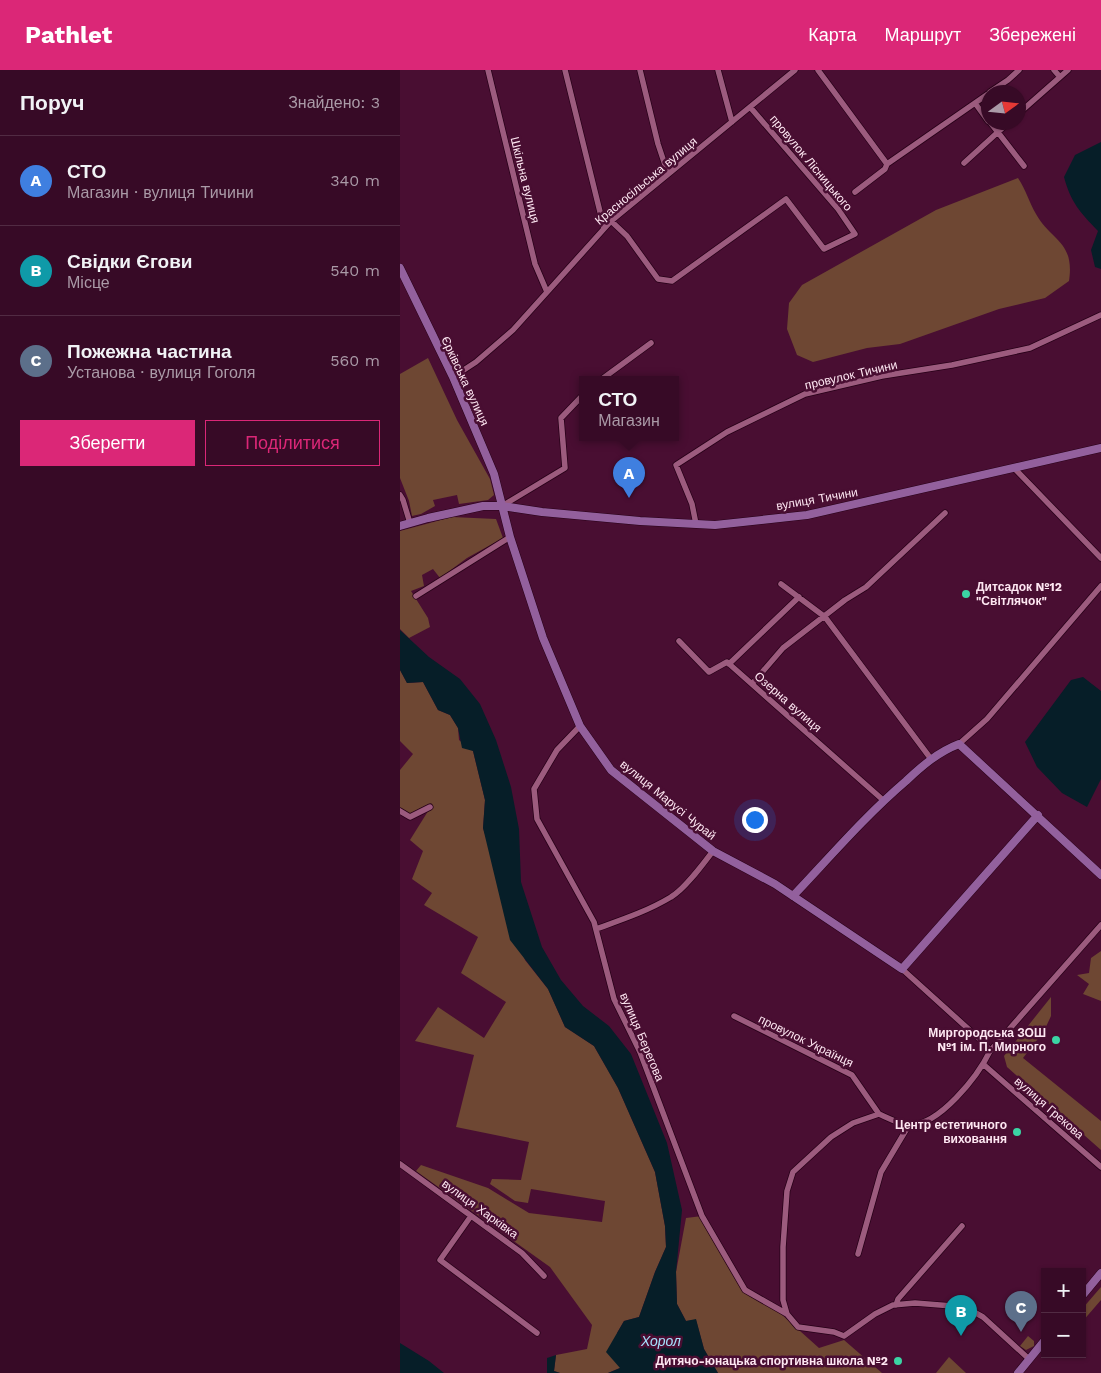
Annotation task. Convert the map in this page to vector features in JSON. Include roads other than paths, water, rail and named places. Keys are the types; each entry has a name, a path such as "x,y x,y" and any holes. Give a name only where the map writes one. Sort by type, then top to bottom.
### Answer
{"street":[{"name":"Шкільна вулиця","path":"488,70 535,264 547,292"},
{"path":"565,70 604,228"},
{"path":"640,70 658,144 668,174"},
{"path":"718,70 732,122"},
{"name":"Красносільська вулиця","path":"453,378 476,362 513,330 611,220 795,70"},
{"path":"818,70 886,164"},
{"path":"1001,85 1019,70"},
{"path":"1054,70 1060,77"},
{"path":"1026,107 1068,70"},
{"path":"855,192 885,169 886,164 981,99"},
{"path":"975,103 981,111"},
{"name":"провулок Лісницького","path":"611,220 627,236 658,279 672,280 786,199 824,249 854,234 838,209 750,107"},
{"path":"996,130 1024,166"},
{"path":"964,163 1001,130"},
{"name":"Єрківська вулиця","path":"400,268 453,378 494,474 502,506"},
{"name":"провулок Тичини","path":"696,524 692,504 676,465 727,432 805,394 882,376 952,365 1030,348 1100,316"},
{"path":"606,376 651,344"},
{"path":"400,526 482,506 502,506 565,468 561,418 579,399"},
{"name":"вулиця Тичини","path":"502,506 561,514 715,525 807,515 1101,448"},
{"path":"1014,468 1101,558"},
{"path":"400,495 410,523"},
{"name":"вулиця Марусі Чурай","path":"502,506 510,537 543,638 580,726 610,770 713,851 775,884 902,969 985,1044 990,1051"},
{"path":"752,684 783,648 845,600 866,587 945,514"},
{"path":"416,596 510,537"},
{"path":"781,584 825,617 930,759"},
{"path":"793,896 884,800 930,759 948,748 959,744 987,720 1101,586"},
{"path":"679,641 709,672 726,662 729,664 799,597"},
{"name":"Озерна вулиця","path":"729,664 884,800"},
{"name":"вулиця Берегова","path":"580,726 557,750 534,789 537,819 594,922 614,999 640,1052 702,1216 745,1290 787,1314 798,1327 834,1332 844,1336 875,1314 896,1305"},
{"path":"959,744 1101,875"},
{"path":"400,811 410,817 430,807"},
{"path":"902,969 1038,815"},
{"path":"596,929 634,915 673,897 713,851"},
{"path":"787,1314 783,1300 783,1247 787,1191 793,1172 831,1137 854,1123 879,1114 908,1125 922,1123 950,1105 983,1064 990,1051 1101,925"},
{"name":"провулок Українця","path":"734,1016 852,1075 879,1114"},
{"name":"вулиця Грекова","path":"983,1064 1101,1167"},
{"path":"858,1254 881,1172 908,1125"},
{"name":"вулиця Харківка","path":"400,1164 522,1253 544,1276"},
{"path":"471,1216 440,1260 538,1333"},
{"path":"962,1226 898,1299 896,1305 915,1303 965,1307 982,1317 1029,1359"},
{"path":"1086,1291 1101,1273"},
{"path":"1018,1373 1041,1345"}],"water":[{"path":"1101,142 1101,269 1095,267 1091,250 1098,231 1077,207 1064,177 1075,155"},
{"name":"Хорол","path":"400,630 429,657 460,679 480,704 496,740 511,787 519,829 521,882 542,947 561,980 583,1006 609,1026 631,1054 667,1143 682,1210 676,1272 677,1304 686,1321 696,1319 704,1349 718,1373 608,1373 620,1368 606,1352 624,1321 639,1317 666,1247 665,1226 655,1172 618,1088 594,1046 565,1027 548,989 510,940 483,828 485,800 473,751 462,748 458,728 450,715 438,710 423,682 407,683 400,670"},
{"path":"1083,677 1101,691 1101,779 1087,807 1062,793 1037,767 1025,742 1071,680"},
{"path":"400,1343 429,1361 444,1373 400,1373"},
{"path":"556,1355 554,1371 560,1373 547,1373 547,1358"}],"place":[{"name":"СТО","path":"629,498"},
{"name":"Дитсадок №12 \"Світлячок\"","path":"966,594"},
{"name":"Миргородська ЗОШ №1 ім. П. Мирного","path":"1056,1040"},
{"name":"Центр естетичного виховання","path":"1017,1132"},
{"name":"Пожежна частина","path":"1021,1332"},
{"name":"Свідки Єгови","path":"961,1336"},
{"name":"Дитячо-юнацька спортивна школа №2","path":"898,1361"}]}
